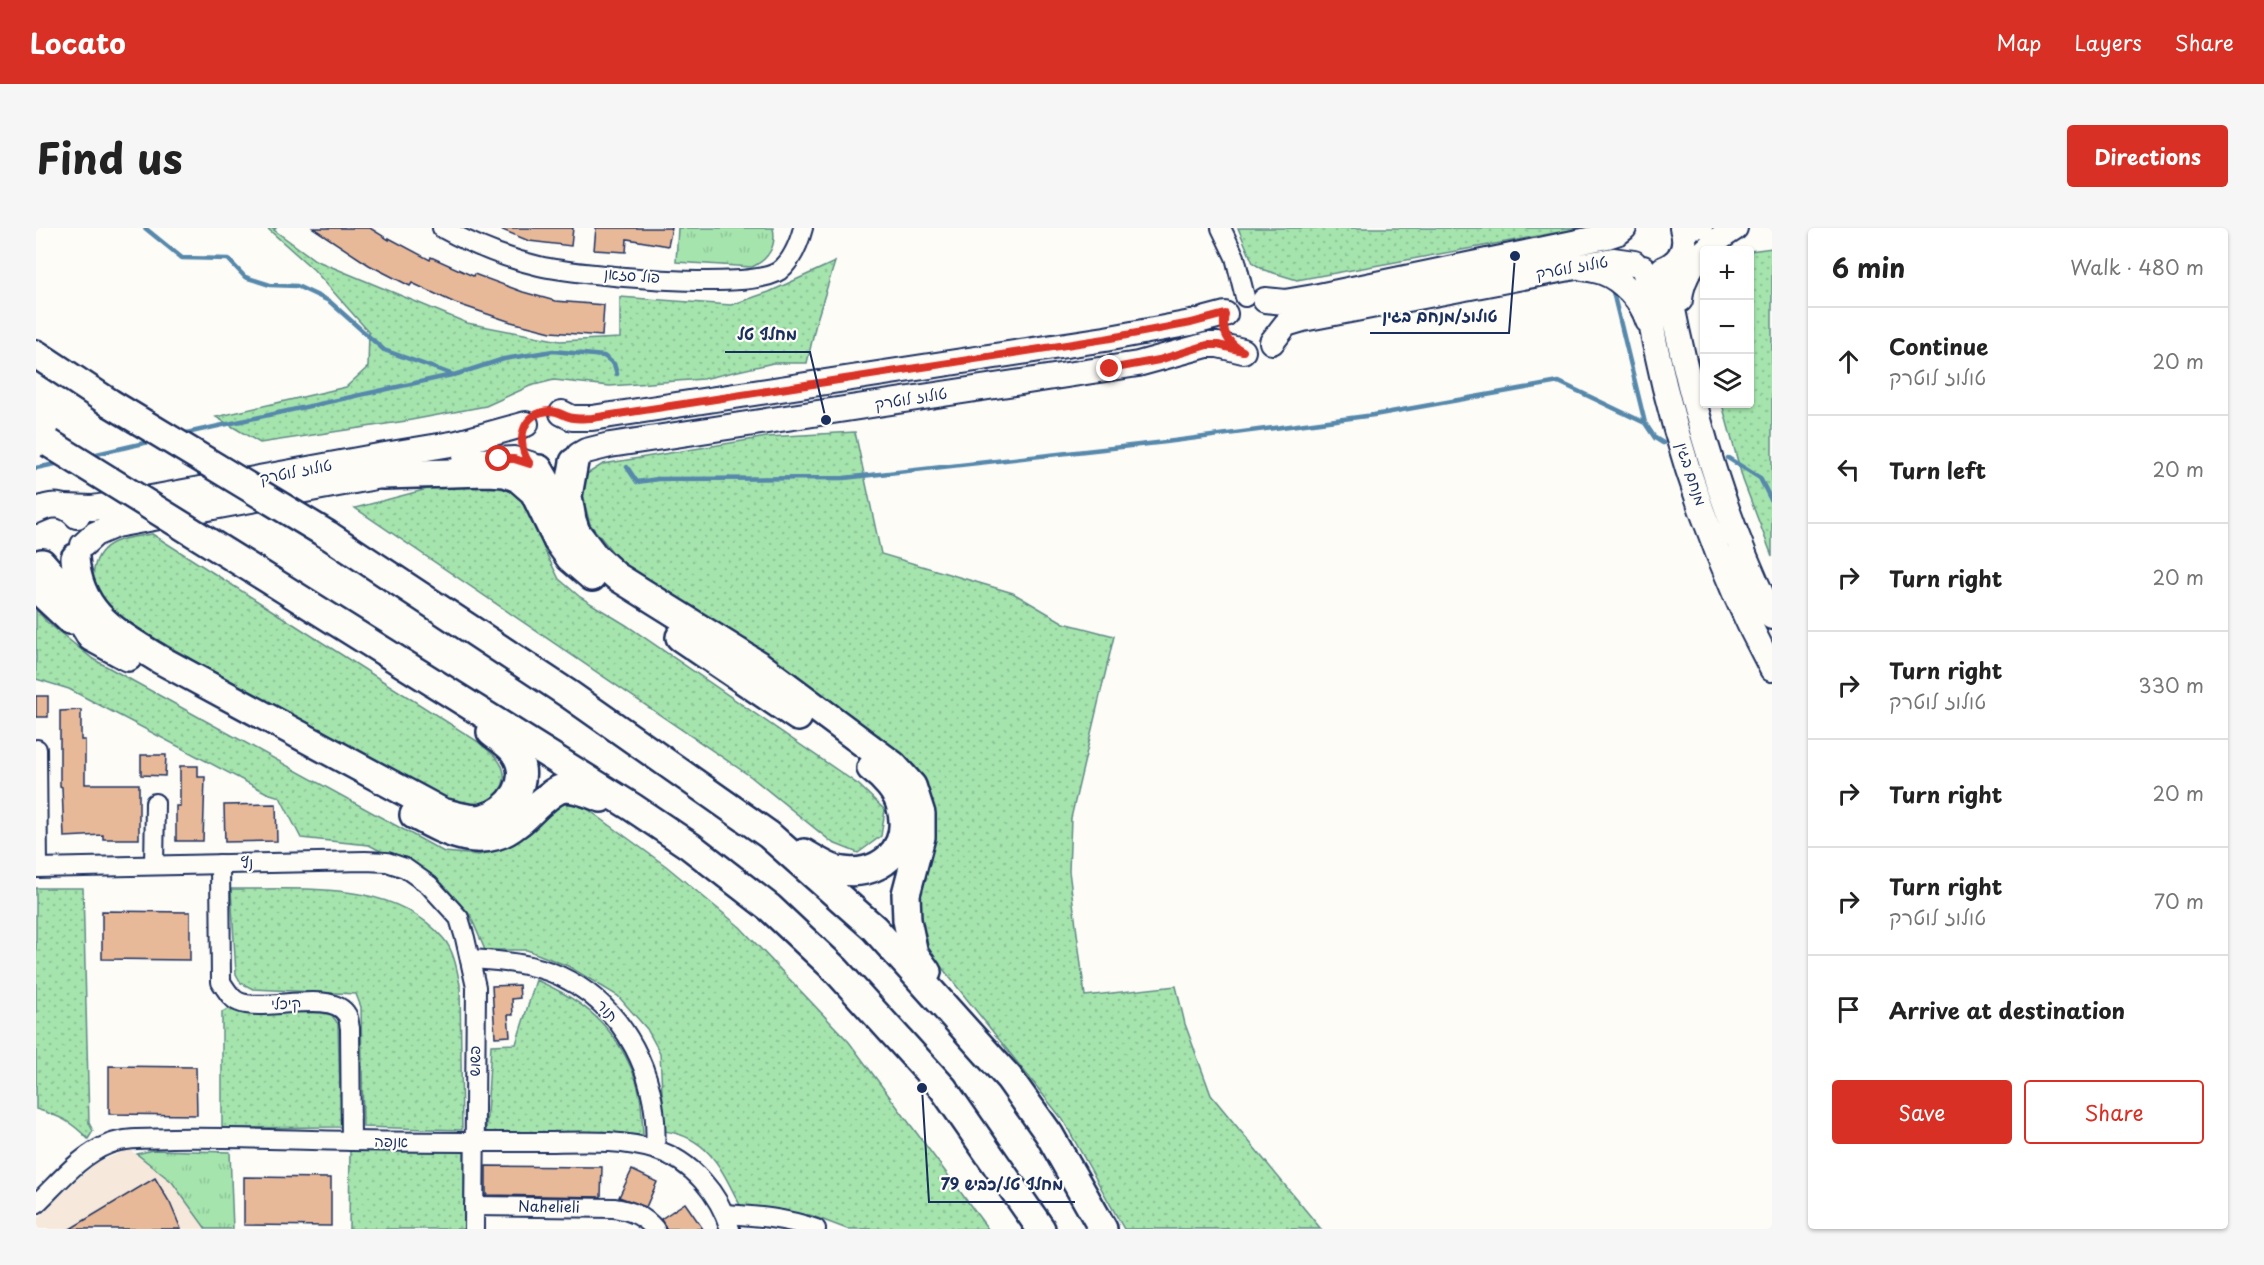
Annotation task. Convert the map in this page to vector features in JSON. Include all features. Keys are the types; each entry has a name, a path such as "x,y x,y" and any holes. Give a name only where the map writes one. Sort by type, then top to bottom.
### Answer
{"highway":[{"path":"36,354 110,403 328,535 570,695 769,835 874,928 1009,1078 1048,1134 1103,1229"},
{"path":"43,438 632,807 690,846 770,908 836,970 943,1088 1041,1229"},
{"path":"576,459 568,496 572,520 576,532 595,557 616,576 760,666 893,765 912,786 921,814 921,837 906,894 907,920 914,954 977,1041"},
{"path":"535,467 555,498 562,530 572,553 592,578"},
{"path":"383,475 486,472 505,473 518,478 534,492 557,540 570,558 592,578 782,705 881,775 901,807 903,830 898,849 881,866 858,872 835,870 769,835"},
{"path":"79,551 79,587 90,607 116,631 159,659 442,812 466,818 482,818 496,813 512,801 521,783 520,765 515,752 485,727 359,635"},
{"path":"38,566 55,578 91,637 448,834 478,840 493,837 518,824 548,796 564,788 632,807"}],"main road":[{"name":"טולוז לוטרק","path":"1255,298 1285,302 1607,236 1626,228"},
{"name":"מנחם בגין","path":"1626,228 1625,248 1646,276 1655,344 1674,419 1711,533 1738,603 1772,669"},
{"path":"1678,338 1680,294 1688,275 1706,249 1735,228"},
{"name":"מנחם בגין","path":"1689,229 1684,247 1676,262 1670,287 1678,338 1713,465 1741,545 1772,617"},
{"name":"טולוז לוטרק","path":"1272,342 1286,324 1302,319 1613,261 1657,271 1670,267 1676,262"},
{"path":"1574,267 1602,272 1616,279 1646,314 1655,344"},
{"path":"1255,298 1271,305 1279,320 1279,328 1272,342 1259,351 1243,351 1228,340 1224,332 1225,314 1236,300 1255,298"},
{"name":"טולוז לוטרק","path":"562,413 572,418 592,418 1105,339 1191,323 1225,314"},
{"name":"טולוז לוטרק","path":"576,459 586,451 610,446 1119,367 1159,360 1207,345 1218,345 1243,351"},
{"path":"542,412 562,413 578,426 582,446 576,459 558,471 535,467 522,449 521,441 526,424 542,412"},
{"name":"טולוז לוטרק","path":"36,511 45,506 92,508 113,506 457,443 526,424"},
{"name":"טולוז לוטרק","path":"79,551 95,534 116,525 426,467 514,459 535,467"},
{"path":"38,566 59,565 79,551 83,526 73,511 65,507"}],"street":[{"name":"פול סזאן","path":"442,228 477,247 539,266 624,278 715,281 761,278 778,271 791,257 800,242 803,228"},
{"path":"1221,228 1255,298"},
{"path":"37,748 37,868"},
{"path":"154,866 155,803"},
{"name":"נץ","path":"37,868 387,862 405,868 445,900"},
{"name":"קיכלי","path":"220,864 221,982 228,993 237,1002 250,1005 320,1002 335,1005 347,1014 350,1028 351,1141"},
{"name":"פשוש","path":"445,900 459,918 476,987 474,1229"},
{"name":"תור","path":"470,959 536,967 559,975 582,988 602,1004 631,1041 647,1077 655,1105 657,1127 655,1149"},
{"name":"אנפה","path":"36,1204 80,1161 109,1144 122,1141 198,1137 351,1141 607,1142 655,1149 682,1162 711,1190 728,1222"},
{"name":"Nahelieli","path":"474,1206 614,1208 631,1211 655,1229"},
{"path":"728,1222 763,1216 798,1222 816,1229"}],"shaded area":[{"path":"129,1149 172,1182 206,1229 36,1229 36,1220 96,1163"}],"green space":[{"path":"267,228 276,228 274,230 315,260 467,323 560,341 620,338 620,297 731,305 769,292 835,262 816,323 807,363 773,363 703,379 610,386 554,380 530,386 486,406 406,421 260,443 216,417 346,387 368,367 369,332 314,270"},
{"path":"678,228 773,228 774,241 767,256 752,267 676,262"},
{"path":"1238,228 1582,228 1297,280 1264,270 1253,263"},
{"path":"1772,248 1772,556 1743,480 1723,408 1754,408 1754,250"},
{"path":"855,432 881,554 1013,593 1064,623 1114,636 1071,818 1069,871 1085,996 1176,986 1185,1024 1211,1095 1321,1229 1124,1229 1063,1120 918,935 920,884 930,858 936,829 928,795 915,766 630,574 590,524 582,494 587,474 603,464 767,437"},
{"path":"509,485 535,512 544,549 559,579 580,597 626,625 859,785 885,810 881,836 858,853 833,843 750,776 355,508 435,487"},
{"path":"152,534 477,741 499,761 503,769 501,789 491,799 478,805 465,806 446,801 152,637 119,616 102,601 97,593 93,577 97,560 107,547 115,542"},
{"path":"36,609 47,622 93,659 444,852 479,855 513,843 537,817 563,804 582,805 666,866 740,927 849,1042 988,1229 847,1229 810,1215 743,1211 714,1159 693,1141 664,1131 660,1053 647,1029 618,996 568,966 527,950 485,950 470,915 442,883 369,845 301,838 280,797 267,793 69,689 36,679"},
{"path":"36,888 83,888 89,1123 93,1131 88,1139 64,1120 36,1109"},
{"path":"231,889 316,889 372,897 398,906 422,919 443,938 452,954 460,985 462,1130 363,1127 361,1007 356,994 253,989 241,983 236,974"},
{"path":"536,980 583,1006 617,1042 637,1082 643,1135 486,1132 491,1045 516,1044"},
{"path":"231,1008 235,1011 332,1015 338,1024 341,1127 222,1128 222,1012"},
{"path":"464,1148 464,1229 349,1229 350,1149"},
{"path":"152,1150 230,1152 233,1229 206,1229 172,1182 137,1154"}],"building":[{"path":"313,228 370,228 430,260 431,257 473,276 474,274 555,301 604,305 602,336 551,332 511,322 455,303 412,283 410,286 369,265"},
{"path":"498,228 573,228 571,246 529,241"},
{"path":"596,228 672,228 668,246 627,239 626,252 594,250"},
{"path":"36,696 48,696 48,717 36,717"},
{"path":"81,710 81,740 85,740 85,784 139,784 139,839 103,839 103,835 64,837 62,787 60,786 60,711"},
{"path":"141,755 166,755 165,776 141,775"},
{"path":"180,766 198,766 198,777 205,777 203,841 176,841 176,806 180,806"},
{"path":"276,804 277,841 225,842 224,805"},
{"path":"102,911 190,912 190,960 102,959"},
{"path":"519,985 520,998 512,999 513,1015 508,1015 510,1036 495,1037 492,986"},
{"path":"109,1066 196,1067 197,1115 109,1114"},
{"path":"486,1166 602,1167 601,1197 486,1195"},
{"path":"632,1170 657,1182 646,1207 619,1197"},
{"path":"244,1177 331,1178 331,1226 244,1225"},
{"path":"155,1178 170,1203 181,1229 70,1229"},
{"path":"685,1203 703,1229 666,1229 661,1219"}],"waterway":[{"path":"145,228 182,258 228,259 245,277 270,285 297,286 329,301 384,350 454,375 504,359 553,351 604,356 614,364 617,374"},
{"path":"1613,292 1645,423"},
{"path":"182,434 452,375"},
{"path":"627,467 637,482 658,479 844,478 1166,442 1374,415 1559,382 1645,423 1655,438 1663,443"},
{"path":"88,456 153,441"},
{"path":"1728,458 1760,478 1772,502"},
{"path":"36,468 60,463"}],"place":[{"name":"טולוז/מנחם בגין","path":"1515,256"},
{"name":"מחלף טל","path":"826,420"},
{"name":"מחלף טל/כביש 79","path":"922,1088"}],"route":[{"path":"499,459 514,459 530,464 522,449 522,432 526,424 542,412 552,411 572,418 592,418 1105,339 1191,323 1225,314 1224,332 1228,340 1243,351 1218,345 1207,345 1159,360 1110,369"}]}
